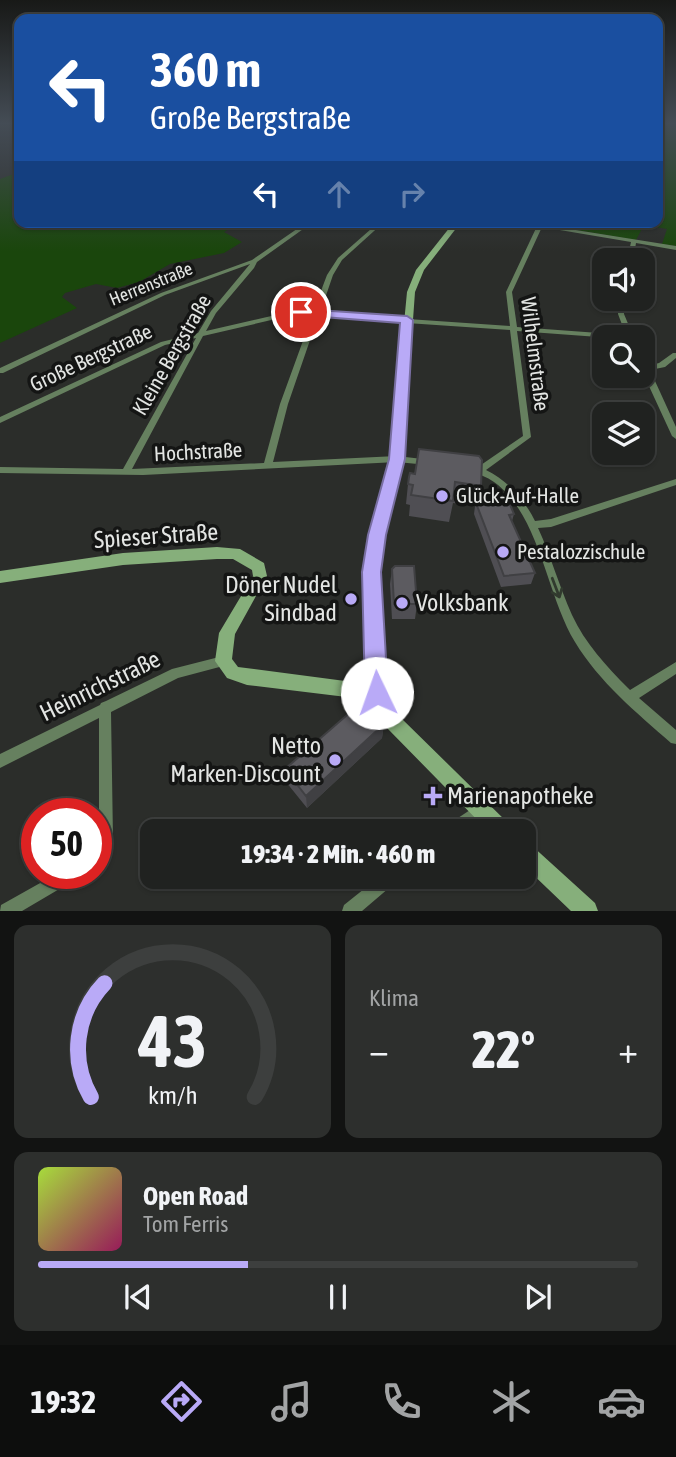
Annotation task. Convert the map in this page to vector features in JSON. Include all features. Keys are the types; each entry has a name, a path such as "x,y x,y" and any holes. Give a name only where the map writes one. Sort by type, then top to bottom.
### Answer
{"main road":[{"path":"397,459 411,292 420,270 453,228"}],"street":[{"name":"Herrenstraße","path":"0,371 163,294 254,261 302,228"},
{"path":"268,466 284,404 340,259 375,228"},
{"name":"Wilhelmstraße","path":"480,470 527,437 509,292 539,228"},
{"name":"Wilhelmstraße","path":"558,228 634,241"},
{"path":"633,248 634,241 676,247"},
{"name":"Kleine Bergstraße","path":"126,471 213,312 252,267 254,261"},
{"name":"Große Bergstraße","path":"0,420 163,343 201,337 293,313 592,334"},
{"path":"655,365 662,365 676,355"},
{"path":"654,388 676,436"},
{"path":"397,459 373,558 377,693 383,708 394,723 489,819"},
{"name":"Hochstraße","path":"0,470 126,471 397,459 440,464"},
{"path":"463,466 480,470 515,498 531,525 577,637 603,671 676,738"},
{"path":"531,525 551,523 676,481"},
{"name":"Spieser Straße","path":"0,577 91,563 176,555 235,553 249,558 259,567 260,576 227,633 223,661"},
{"path":"223,661 233,673 247,677 377,693"},
{"name":"Heinrichstraße","path":"0,761 176,673 223,661"},
{"path":"629,697 676,667"},
{"path":"105,707 106,798"},
{"path":"468,819 480,811"},
{"path":"536,863 587,911"},
{"path":"7,911 45,889"},
{"path":"350,911 377,889"}],"green space":[{"path":"663,166 676,166 676,246 662,244 667,229 661,228"},
{"path":"14,174 14,228 230,228 224,232 242,242 224,253 170,264 139,282 117,288 96,284 65,293 62,297 77,308 0,343 0,179"},
{"path":"565,228 642,228 636,240"}],"building":[{"path":"419,449 479,456 482,460 481,486 455,482 453,501 411,495 413,485 408,484 409,477 410,473 415,474"},
{"name":"Pestalozzischule","path":"508,500 514,514 509,515 535,573 504,576 476,503"},
{"path":"395,566 414,566 417,604 394,604 392,569"},
{"name":"Netto Marken-Discount","path":"362,702 384,724 306,796 285,769"}],"place":[{"name":"Glück-Auf-Halle","path":"442,496"},
{"name":"Pestalozzischule","path":"503,552"},
{"name":"Döner Nudel Sindbad","path":"351,599"},
{"name":"Volksbank","path":"402,603"},
{"name":"Netto Marken-Discount","path":"335,760"},
{"name":"Marienapotheke","path":"433,796"}],"route":[{"path":"301,312 407,320 397,459 373,558 377,693"}]}
